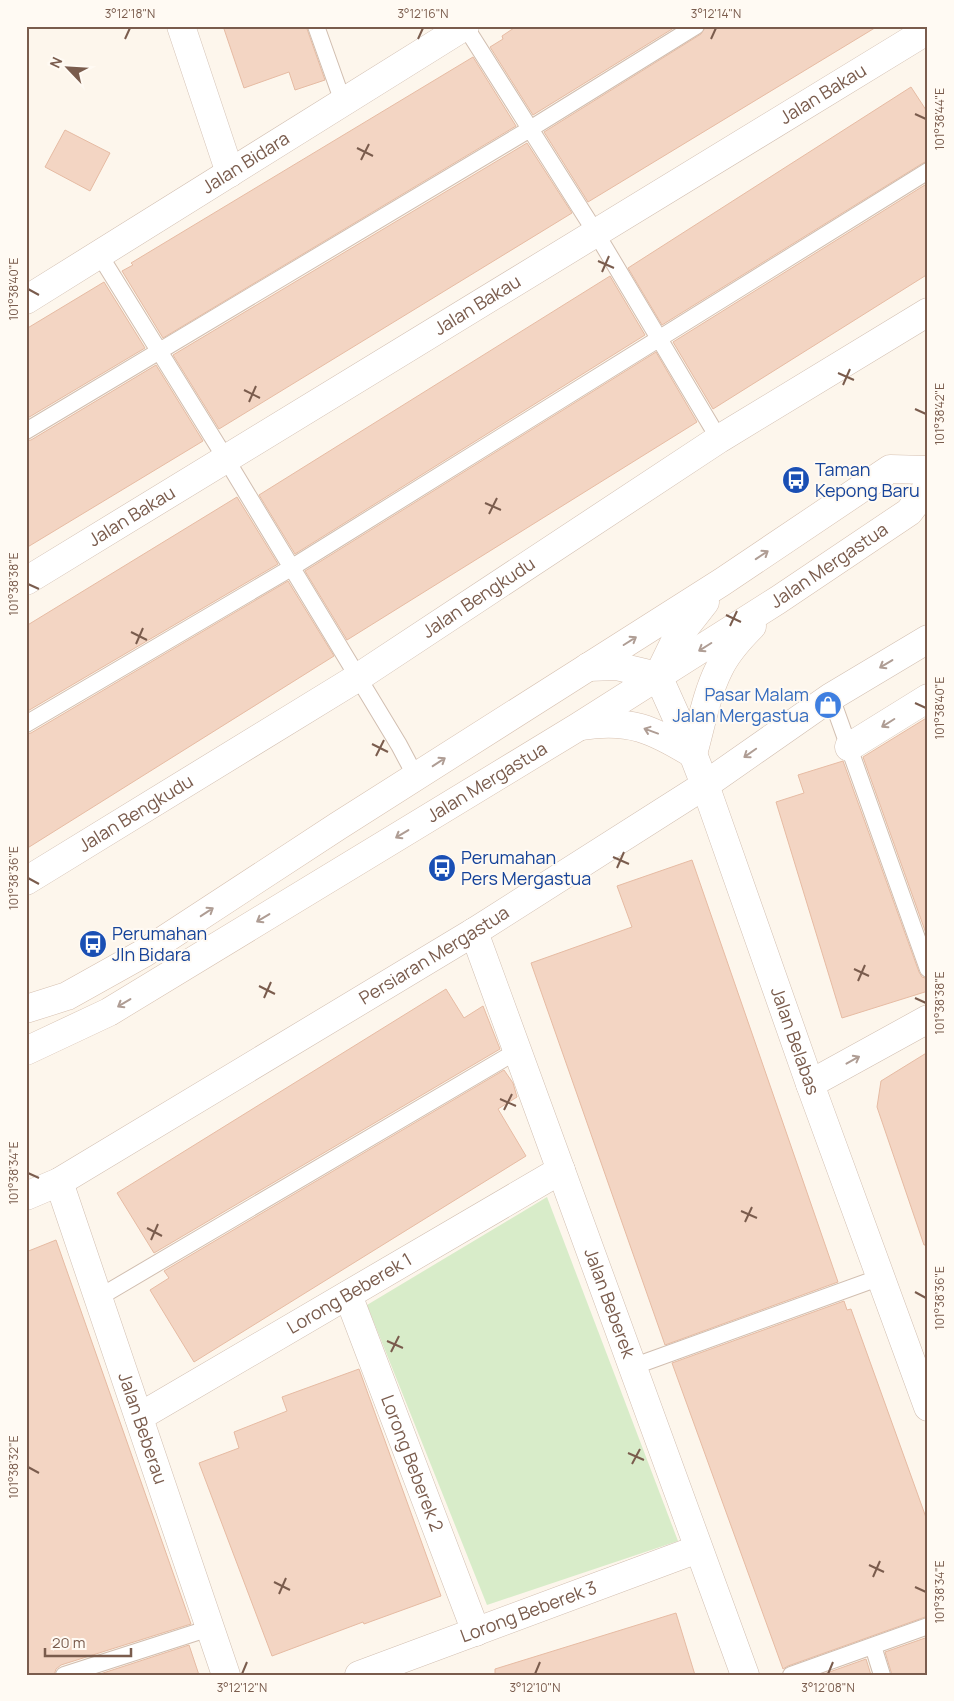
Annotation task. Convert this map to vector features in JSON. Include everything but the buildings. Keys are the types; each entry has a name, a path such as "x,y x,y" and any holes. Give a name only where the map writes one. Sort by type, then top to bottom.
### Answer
{"street":[{"path":"181,26 230,173"},
{"name":"Jalan Bidara","path":"26,300 343,102 454,29"},
{"name":"Jalan Bakau","path":"26,581 928,30"},
{"name":"Jalan Bengkudu","path":"26,881 358,678 719,439 928,312"},
{"path":"26,1009 66,996 144,953 322,836 722,582 890,469 928,470"},
{"name":"Jalan Mergastua","path":"26,1051 109,1012 578,727 778,600 909,512 928,487"},
{"path":"588,667 616,666 658,676 676,639 722,582"},
{"path":"578,727 600,723 621,723 643,728 665,736 693,754 710,692 719,668 734,644 778,600"},
{"name":"Persiaran Mergastua","path":"26,1196 59,1182 474,932 705,785 832,697 928,639"},
{"name":"Jalan Belabas","path":"658,676 705,785 810,1084 928,1407"},
{"path":"849,747 928,698"},
{"name":"Jalan Beberek","path":"474,932 744,1675"},
{"path":"810,1084 928,1019"},
{"name":"Lorong Beberek 1","path":"139,1418 561,1170"},
{"name":"Jalan Beberau","path":"59,1182 226,1675"},
{"name":"Lorong Beberek 2","path":"348,1295 476,1632"},
{"name":"Lorong Beberek 3","path":"359,1675 698,1549"}],"lane":[{"path":"316,26 343,102"},
{"path":"26,431 530,129 696,26"},
{"path":"454,29 530,129 596,233 719,439"},
{"path":"26,724 291,568 928,171"},
{"path":"99,254 226,459 399,745 416,777"},
{"path":"832,697 928,969"},
{"path":"98,1298 517,1050"},
{"path":"632,1367 881,1277"},
{"path":"791,1675 928,1626"},
{"path":"64,1675 210,1628"},
{"path":"873,1646 882,1675"}],"green space":[{"path":"547,1197 678,1541 487,1605 367,1305"}],"place":[{"name":"Taman Kepong Baru","path":"796,480"},
{"name":"Pasar Malam Jalan Mergastua","path":"828,705"},
{"name":"Perumahan Pers Mergastua","path":"442,868"},
{"name":"Perumahan Jln Bidara","path":"93,944"}]}
